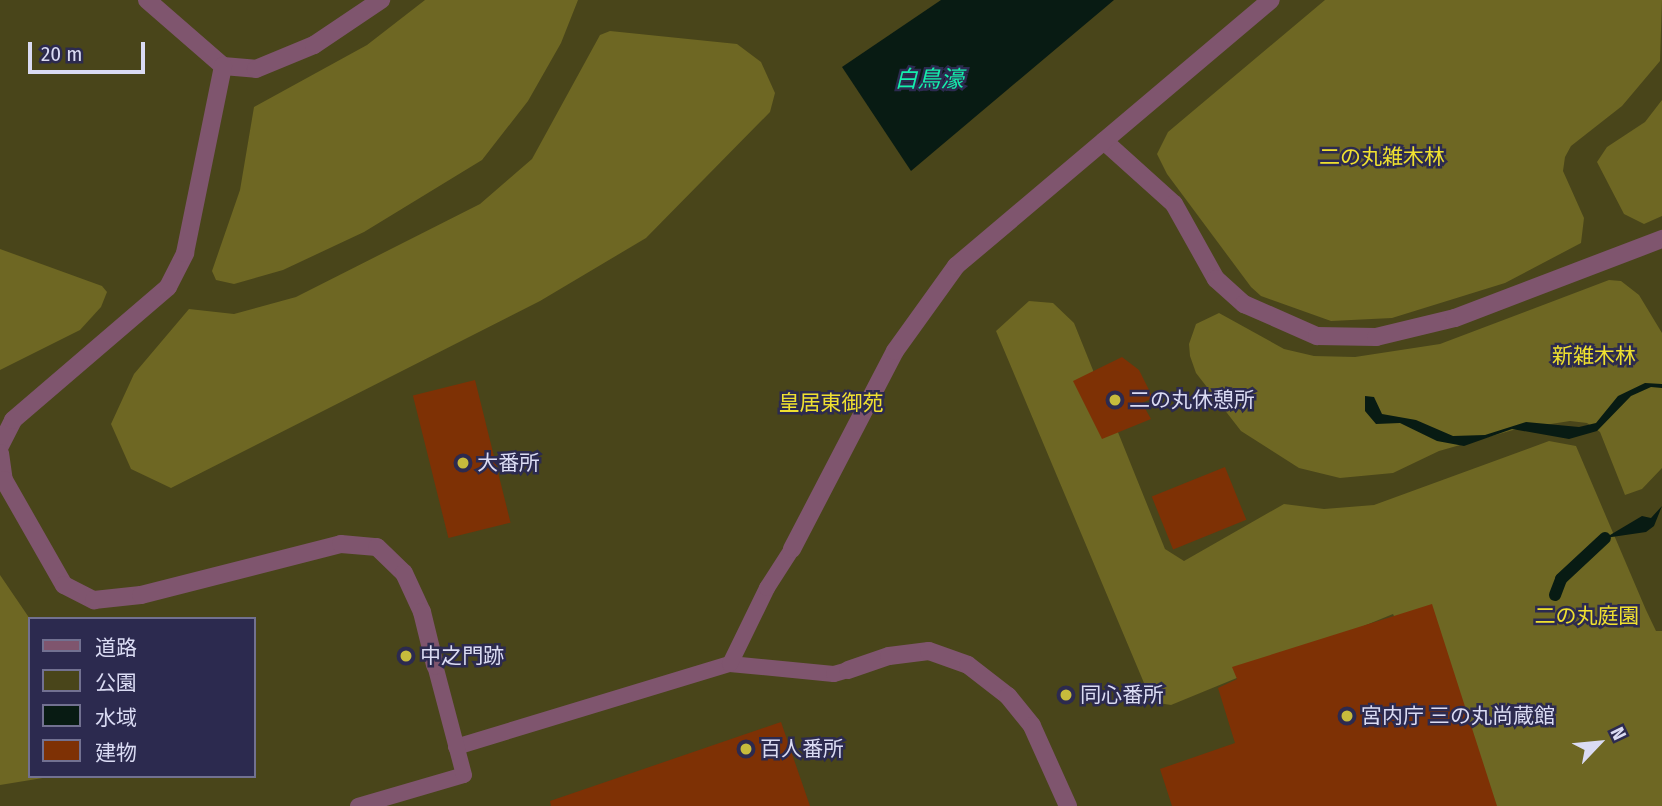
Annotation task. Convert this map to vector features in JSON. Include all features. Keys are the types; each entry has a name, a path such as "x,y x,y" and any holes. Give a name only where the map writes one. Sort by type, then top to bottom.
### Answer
{"street":[{"path":"147,0 223,65 256,69 314,45 381,0"},
{"path":"792,549 895,351 956,266 1271,0"},
{"path":"0,446 13,420 169,287 185,253 223,65"},
{"path":"1104,141 1174,204 1216,279 1244,303 1317,336 1376,337 1455,318 1662,239"},
{"path":"0,453 4,480 64,585 94,600 141,595 341,544 377,547 404,573 422,612 435,665"},
{"path":"848,670 889,656 929,652 968,665 1008,696 1032,726 1068,806"}],"lane":[{"path":"730,664 767,588 792,549"},
{"path":"456,747 730,664 834,674 848,670"},
{"path":"358,806 464,775 435,665"}],"green space":[{"name":"皇居東御苑","path":"0,0 1662,0 1662,806 0,806"},
{"path":"425,0 578,0 561,43 528,101 482,160 364,232 283,270 234,284 216,280 212,271 240,190 254,107 367,45"},
{"name":"二の丸雑木林","path":"1325,0 1662,0 1660,61 1622,106 1571,146 1565,157 1563,171 1584,218 1581,243 1505,283 1392,318 1331,321 1261,296 1251,287 1167,174 1157,154 1168,132"},
{"path":"610,31 737,44 761,62 775,93 770,112 646,238 540,301 171,488 131,469 111,424 134,374 189,309 234,314 296,297 480,204 532,159 600,35"},
{"path":"1662,100 1662,216 1644,224 1624,214 1597,162 1607,147 1645,122"},
{"path":"0,249 102,286 107,292 101,307 80,330 0,370"},
{"name":"新雑木林","path":"1609,280 1621,281 1639,295 1662,333 1662,468 1642,489 1625,495 1600,432 1587,423 1570,421 1513,430 1439,451 1393,473 1340,478 1299,468 1241,431 1196,373 1190,356 1189,344 1196,324 1219,313 1284,349 1314,356 1355,357 1440,344"},
{"name":"二の丸庭園","path":"1029,301 1053,303 1074,323 1165,549 1184,561 1284,504 1324,509 1374,505 1549,441 1576,446 1646,610 1656,631 1662,631 1662,806 1468,806 1419,669 1393,614 1171,705 1152,702 996,331"},
{"path":"0,575 29,617 28,778 43,778 0,785"}],"water":[{"name":"白鳥濠","path":"941,0 1114,0 911,171 842,67"},
{"path":"1645,383 1662,384 1662,388 1651,387 1631,396 1597,431 1569,439 1512,429 1464,446 1437,441 1400,423 1376,424 1365,411 1365,396 1374,397 1382,414 1416,420 1453,436 1485,435 1526,422 1579,427 1596,423 1618,396"},
{"path":"1662,506 1654,526 1646,532 1605,538 1642,516 1651,518"}],"building":[{"name":"二の丸休憩所","path":"1122,357 1139,370 1153,398 1142,403 1151,419 1102,439 1073,381"},
{"name":"大番所","path":"475,380 511,523 448,538 413,395"},
{"path":"1225,467 1246,520 1173,549 1152,497"},
{"name":"宮内庁 三の丸尚蔵館","path":"1432,604 1497,806 1172,806 1160,769 1235,743 1218,688 1237,679 1232,667"},
{"name":"百人番所","path":"781,722 810,806 551,806 550,801"}],"waterway":[{"path":"1555,595 1561,579 1605,538"}],"place":[{"name":"二の丸休憩所","path":"1115,400"},
{"name":"大番所","path":"463,463"},
{"name":"中之門跡","path":"406,656"},
{"name":"同心番所","path":"1066,695"},
{"name":"宮内庁 三の丸尚蔵館","path":"1347,716"},
{"name":"百人番所","path":"746,749"}]}
